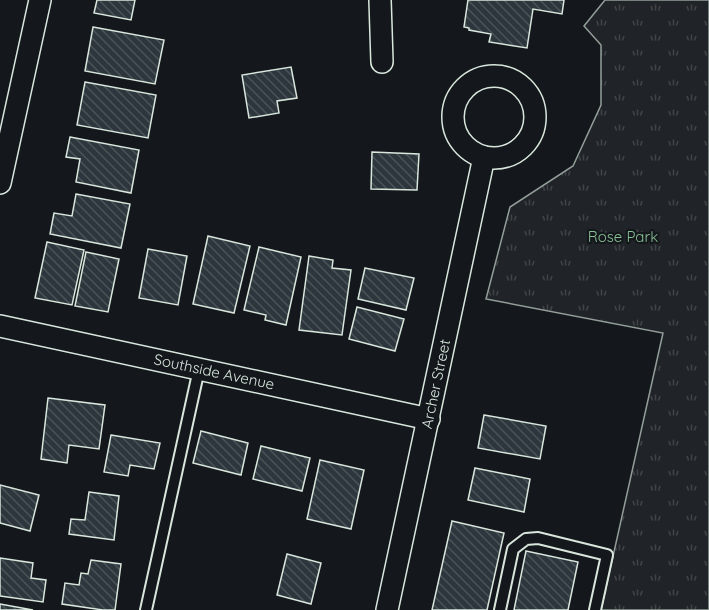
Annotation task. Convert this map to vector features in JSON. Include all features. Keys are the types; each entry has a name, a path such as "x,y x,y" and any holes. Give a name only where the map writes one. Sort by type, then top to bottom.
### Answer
{"street":[{"path":"0,183 9,104 40,0"},
{"path":"380,0 382,62"},
{"name":"Archer Street","path":"387,610 484,157"},
{"name":"Southside Avenue","path":"0,326 429,419"}],"lane":[{"path":"146,610 200,369"},
{"path":"500,610 513,549 526,538 538,538 607,555 595,610"}],"green space":[{"name":"Rose Park","path":"605,0 709,0 709,610 601,610 663,333 486,299 510,207 573,166 601,105 601,45 584,26"}],"building":[{"path":"97,0 135,0 131,20 94,13"},
{"path":"468,0 564,0 562,14 533,9 527,48 489,42 491,34 464,27"},
{"path":"93,27 164,40 155,84 85,71"},
{"path":"291,67 297,98 277,101 279,113 249,118 242,75"},
{"path":"85,82 156,95 148,138 77,125"},
{"path":"70,137 139,150 131,193 76,182 80,159 66,157"},
{"path":"372,152 419,154 417,190 371,189"},
{"path":"76,194 130,204 121,248 50,234 54,213 72,216"},
{"path":"208,236 250,246 234,313 193,304"},
{"path":"47,242 84,250 72,305 35,298"},
{"path":"259,247 301,257 286,325 265,320 266,315 244,310"},
{"path":"148,249 187,256 178,305 139,298"},
{"path":"86,252 119,259 108,312 75,306"},
{"path":"309,256 333,260 332,268 351,270 342,335 299,330"},
{"path":"365,268 414,278 406,310 358,299"},
{"path":"357,307 404,319 395,351 349,339"},
{"path":"48,398 105,405 99,449 69,445 67,463 41,459"},
{"path":"484,415 546,426 540,459 478,448"},
{"path":"201,431 248,443 241,475 193,463"},
{"path":"111,435 160,443 154,469 130,465 128,476 104,472"},
{"path":"261,446 310,458 302,491 253,479"},
{"path":"320,460 364,470 351,529 307,519"},
{"path":"475,468 530,479 524,512 468,500"},
{"path":"0,485 39,495 30,531 0,523"},
{"path":"89,492 119,496 114,540 69,534 71,519 85,520"},
{"path":"452,521 504,533 487,610 432,610"},
{"path":"526,551 578,562 568,610 514,610"},
{"path":"287,554 321,563 311,604 277,595"},
{"path":"0,558 33,563 31,578 46,580 43,602 0,596"},
{"path":"91,560 121,564 115,610 62,604 65,583 79,585 81,573 88,574"},
{"path":"0,604 33,610 0,610"}]}
